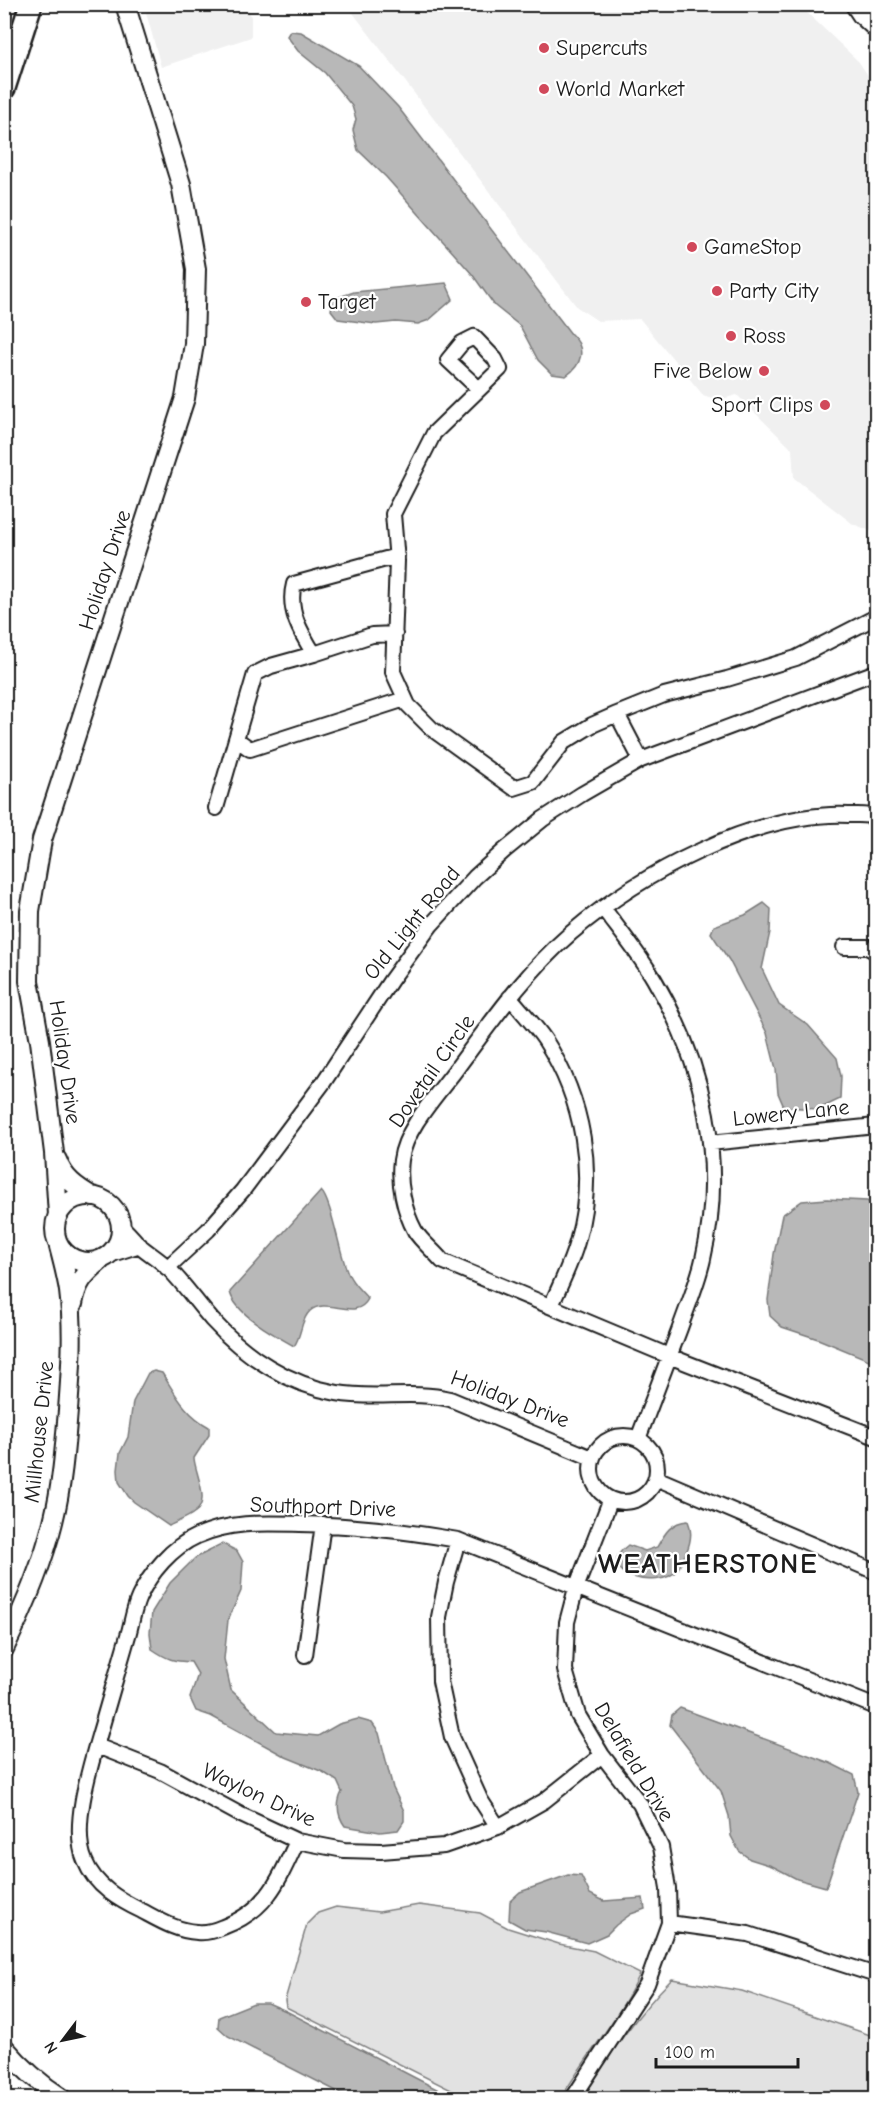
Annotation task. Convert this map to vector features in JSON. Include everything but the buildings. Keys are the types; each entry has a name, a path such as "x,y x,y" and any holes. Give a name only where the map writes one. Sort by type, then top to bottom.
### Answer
{"highway":[{"path":"4,88 31,4"}],"main road":[{"name":"Holiday Drive","path":"58,1215 54,1153 40,1041 29,981 30,910 42,840 185,398 194,344 196,269 181,184 125,4"},
{"name":"Holiday Drive","path":"54,1153 60,1170 73,1185 93,1197"},
{"path":"71,1312 76,1288 83,1276 104,1258 117,1246 120,1235 117,1215 103,1200 82,1197 72,1200 64,1206 55,1225 55,1236 59,1247 67,1256 77,1261 88,1263 104,1258"},
{"name":"Millhouse Drive","path":"4,1649 26,1605 54,1521 65,1445 72,1358 71,1312 69,1289 59,1247"},
{"path":"4,2047 31,2075 62,2098"}],"street":[{"path":"852,4 860,16 876,31"},
{"path":"860,4 876,17"},
{"path":"479,389 434,433 393,514 397,556 393,672 408,705 432,729 514,788 532,782 564,742 592,725 664,695 796,658 876,617"},
{"path":"314,654 298,628 291,596 294,585 397,556"},
{"path":"216,808 255,674 271,666 372,635 395,634"},
{"name":"Old Light Road","path":"167,1268 208,1230 243,1190 323,1083 431,925 475,877 543,819 641,760 876,672"},
{"path":"236,739 250,749 405,699"},
{"path":"617,714 641,760"},
{"name":"Dovetail Circle","path":"876,817 829,814 786,821 746,833 664,869 603,908 556,948 510,997 411,1132 401,1159 401,1191 415,1231 442,1260 669,1356 876,1437"},
{"path":"603,908 653,977 691,1053 701,1086 710,1143 711,1220 703,1261 638,1439"},
{"path":"844,948 867,947 876,952"},
{"path":"510,997 544,1039 566,1077 580,1116 585,1148 587,1189 577,1242 551,1306"},
{"name":"Lowery Lane","path":"710,1143 876,1126"},
{"name":"Holiday Drive","path":"120,1225 167,1268 214,1322 235,1342 263,1364 287,1377 309,1386 359,1396 430,1394 450,1399 592,1458"},
{"path":"104,1258 140,1245"},
{"path":"625,1436 638,1439 652,1450 657,1466 656,1478 648,1493 636,1501 624,1503 610,1501 601,1494 592,1480 590,1468 592,1458 600,1446 614,1437 625,1436"},
{"path":"656,1478 876,1572"},
{"name":"Delafield Drive","path":"573,2098 647,1984 669,1923 668,1888 661,1847 640,1804 602,1755 578,1715 565,1670 567,1622 576,1588 610,1501"},
{"name":"Southport Drive","path":"297,1840 277,1885 260,1905 240,1921 217,1929 197,1932 171,1926 110,1893 96,1879 85,1862 78,1834 79,1819 97,1746 138,1598 156,1569 175,1551 196,1536 220,1528 249,1522 322,1524 395,1529 458,1540 876,1707"},
{"path":"305,1655 322,1524"},
{"path":"458,1540 446,1581 439,1617 440,1681 452,1737 480,1799 498,1827"},
{"name":"Waylon Drive","path":"97,1746 160,1771 239,1814 297,1840 344,1850 397,1851 444,1846 498,1827 544,1801 602,1755"},
{"path":"669,1923 748,1934 875,1971"}],"shaded area":[{"path":"144,5 247,5 251,17 251,37 161,67"},
{"path":"347,5 799,5 859,62 876,88 876,533 853,524 794,478 792,449 737,395 718,400 703,395 640,319 598,321 577,307"},
{"path":"290,31 301,32 359,66 398,107 576,339 581,356 571,372 566,376 552,374 538,360 520,326 495,306 472,274 386,177 358,150 353,130 356,119 352,106 325,73 298,51 287,36"},
{"path":"446,283 453,299 429,320 418,324 396,322 376,324 338,319 331,310 333,299 354,292"},
{"path":"764,903 771,909 770,932 762,969 779,1005 808,1025 837,1058 841,1076 840,1099 819,1109 784,1107 778,1093 776,1069 767,1033 729,960 711,933 714,926 745,915"},
{"path":"321,1191 328,1205 348,1273 368,1299 363,1306 356,1308 325,1306 310,1311 304,1319 294,1346 248,1316 233,1300 230,1292"},
{"path":"827,1199 867,1201 876,1208 876,1363 782,1327 770,1316 768,1300 782,1215 802,1201"},
{"path":"154,1371 162,1373 187,1410 209,1427 209,1435 194,1458 202,1494 200,1507 189,1516 169,1526 134,1502 119,1482 120,1453 128,1437 133,1402 148,1373"},
{"path":"688,1521 691,1533 688,1549 677,1570 668,1576 657,1579 631,1577 617,1564 618,1555 628,1545 645,1551 657,1547 673,1526"},
{"path":"223,1544 237,1551 243,1562 241,1591 228,1620 224,1659 231,1690 276,1732 318,1736 339,1724 358,1719 372,1723 379,1733 393,1788 404,1811 404,1821 398,1830 380,1832 345,1826 339,1814 338,1805 342,1792 337,1781 323,1772 286,1757 211,1716 196,1711 190,1698 198,1674 191,1662 162,1656 152,1649 150,1633 152,1612 170,1583 195,1558"},
{"path":"680,1708 830,1763 854,1775 858,1792 826,1887 797,1879 772,1866 750,1859 739,1851 731,1836 729,1816 721,1791 670,1725 672,1715"},
{"path":"568,1875 581,1876 590,1894 604,1901 643,1898 645,1909 631,1914 607,1934 587,1943 525,1929 509,1920 510,1901 520,1892"},
{"path":"419,1905 480,1913 508,1928 559,1944 594,1951 640,1974 622,2006 561,2098 467,2098 286,2007 285,2000 307,1924 318,1913 336,1907 379,1912"},
{"path":"672,1979 742,1991 876,2037 876,2098 583,2098 624,2036"},
{"path":"254,2003 268,2003 286,2011 454,2098 350,2098 228,2036 218,2027 219,2017"}],"place":[{"name":"Supercuts","path":"544,48"},
{"name":"World Market","path":"544,89"},
{"name":"GameStop","path":"692,247"},
{"name":"Party City","path":"717,291"},
{"name":"Target","path":"306,302"},
{"name":"Ross","path":"731,336"},
{"name":"Five Below","path":"764,371"},
{"name":"Sport Clips","path":"825,405"}],"district":[{"name":"WEATHERSTONE","path":"708,1564"}]}
